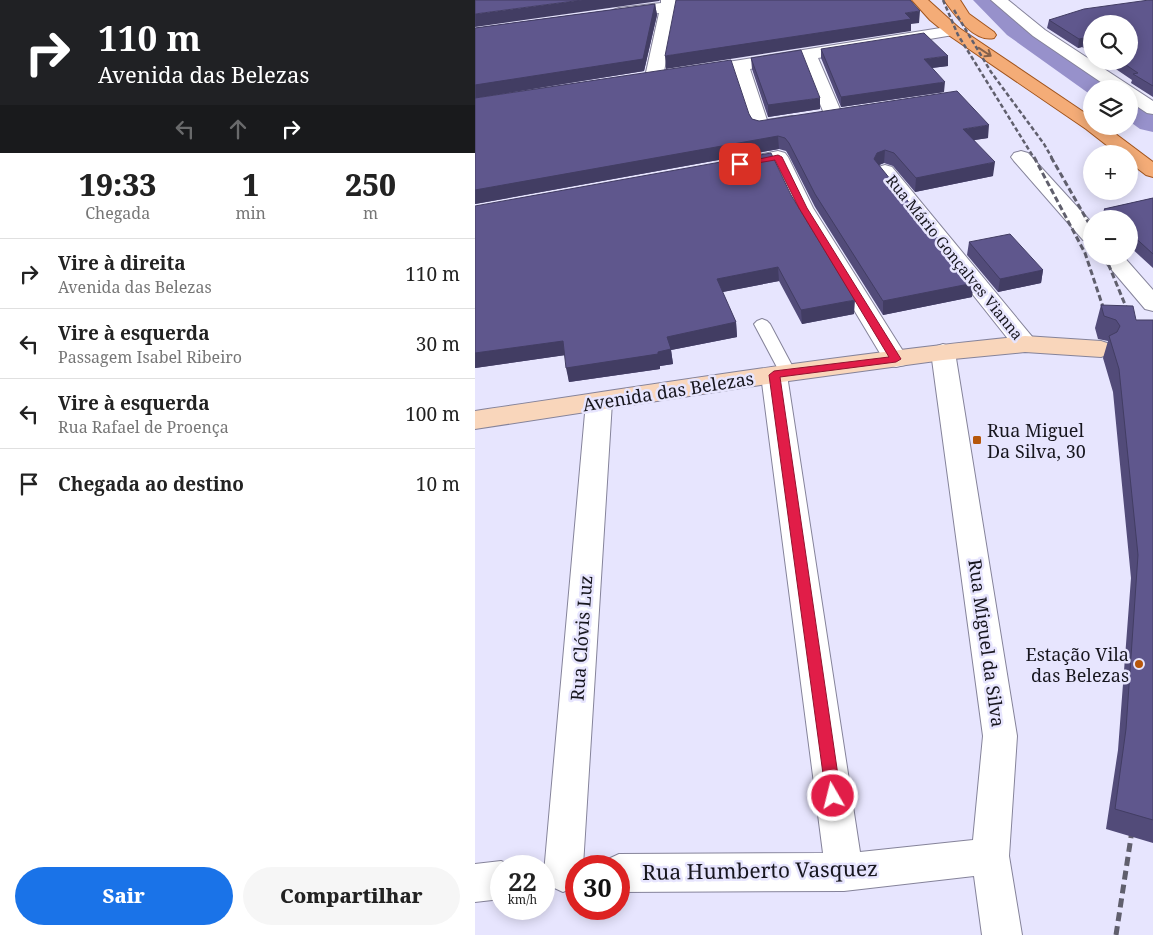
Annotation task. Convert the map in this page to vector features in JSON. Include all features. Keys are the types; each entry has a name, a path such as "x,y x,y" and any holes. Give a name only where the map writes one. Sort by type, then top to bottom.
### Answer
{"main road":[{"path":"920,0 935,17 953,31 1083,120"},
{"path":"952,0 963,17 1083,102"},
{"path":"1104,135 1153,171"},
{"path":"1131,135 1153,151"}],"street":[{"path":"999,0 1039,34 1109,80"},
{"path":"600,16 668,3 654,77"},
{"path":"635,80 953,31"},
{"path":"808,54 834,116"},
{"path":"740,65 760,126 854,113"},
{"path":"1138,99 1153,109"},
{"path":"719,168 778,157 803,208 896,359"},
{"path":"1021,157 1083,226"},
{"name":"Rua Mário Gonçalves Vianna","path":"885,171 1025,344"},
{"path":"1119,265 1153,304"},
{"name":"Avenida das Belezas","path":"475,420 781,374 943,352 1025,344 1101,348"},
{"name":"Rua Miguel da Silva","path":"943,352 1000,736 990,856 1001,935"},
{"path":"781,374 844,872"},
{"name":"Rua Clóvis Luz","path":"561,874 599,402"},
{"name":"Rua Humberto Vasquez","path":"630,873 844,872 990,856"},
{"path":"475,883 490,881"}],"lane":[{"path":"762,324 781,374"}],"building":[{"path":"475,0 582,0 475,14"},
{"path":"676,0 910,0 920,11 905,13 911,19 665,56"},
{"path":"1153,0 1153,86 1133,74 1138,73 1134,70 1138,70 1138,15 1083,15 1083,38 1079,39 1049,20 1084,9"},
{"path":"655,4 643,59 475,85 475,28"},
{"path":"924,33 948,56 924,59 945,82 841,97 821,49"},
{"path":"801,50 820,98 768,105 751,58"},
{"path":"731,60 749,114 752,119 759,121 957,91 989,125 963,129 995,162 916,178 894,153 885,150 877,153 874,159 974,283 883,301 815,194 789,143 785,138 778,136 475,190 475,98"},
{"path":"771,153 791,195 855,300 801,310 778,267 717,279 736,322 667,337 671,349 658,352 658,354 566,368 563,341 475,353 475,206"},
{"path":"1153,198 1153,254 1138,240 1138,210 1104,209"},
{"path":"1010,234 1043,270 1000,279 969,242"},
{"name":"Estação Vila das Belezas","path":"1101,305 1133,306 1136,320 1153,320 1153,820 1115,809 1126,729 1138,555 1119,369 1109,336 1117,332 1120,326 1116,320 1104,316"}],"waterway":[{"path":"988,0 1018,28 1093,80"},
{"path":"1138,110 1153,121"}],"railway":[{"path":"943,0 958,35 1034,158"},
{"path":"954,10 991,72 1044,144 1052,158"},
{"path":"1034,157 1085,253 1107,319"},
{"path":"1051,157 1083,213"},
{"path":"1109,265 1131,319"},
{"path":"1116,935 1133,824"}],"place":[{"name":"Rua Miguel Da Silva, 30","path":"977,440"},
{"name":"Estação Vila das Belezas","path":"1139,664"}],"route":[{"path":"740,164 778,157 803,208 896,359 774,375 833,796"}]}
